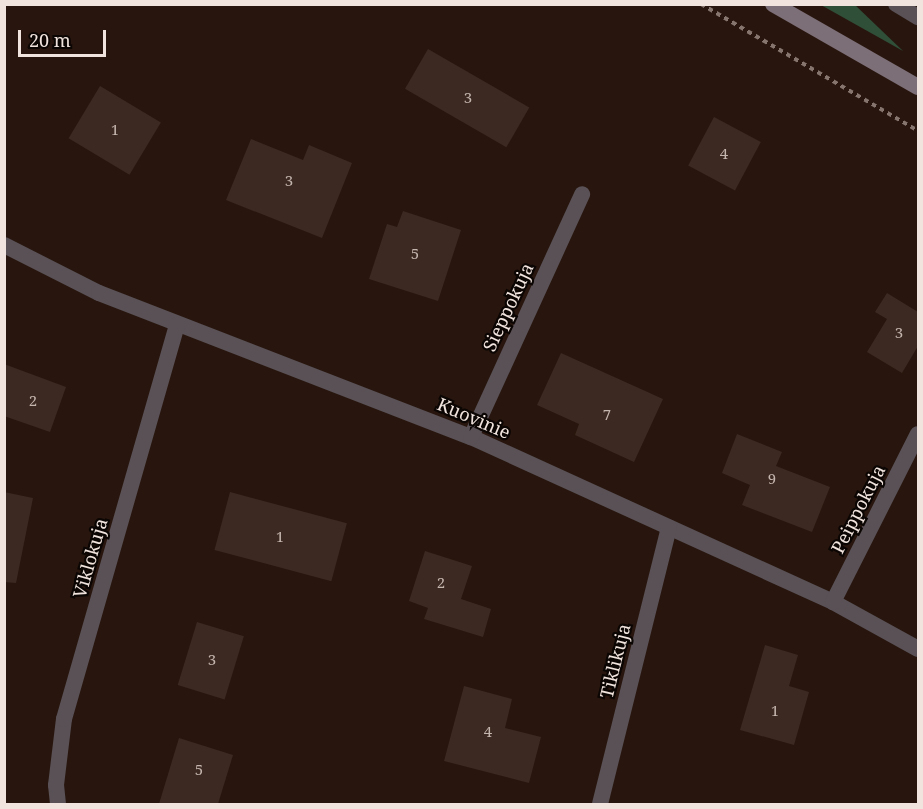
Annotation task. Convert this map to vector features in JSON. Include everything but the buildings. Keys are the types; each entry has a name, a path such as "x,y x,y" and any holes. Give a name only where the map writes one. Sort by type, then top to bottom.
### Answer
{"main road":[{"path":"773,4 918,87"}],"street":[{"path":"896,4 918,17"},
{"name":"Sieppokuja","path":"471,436 582,194"},
{"name":"Kuovinie","path":"4,245 99,293 177,325 471,436 833,602 918,649"},
{"name":"Viklokuja","path":"58,804 56,785 64,719 177,325"},
{"name":"Peippokuja","path":"833,602 918,434"},
{"name":"Tiklikuja","path":"600,804 669,527"}],"path":[{"path":"701,4 918,131"}],"green space":[{"path":"821,5 855,5 903,51"}]}
